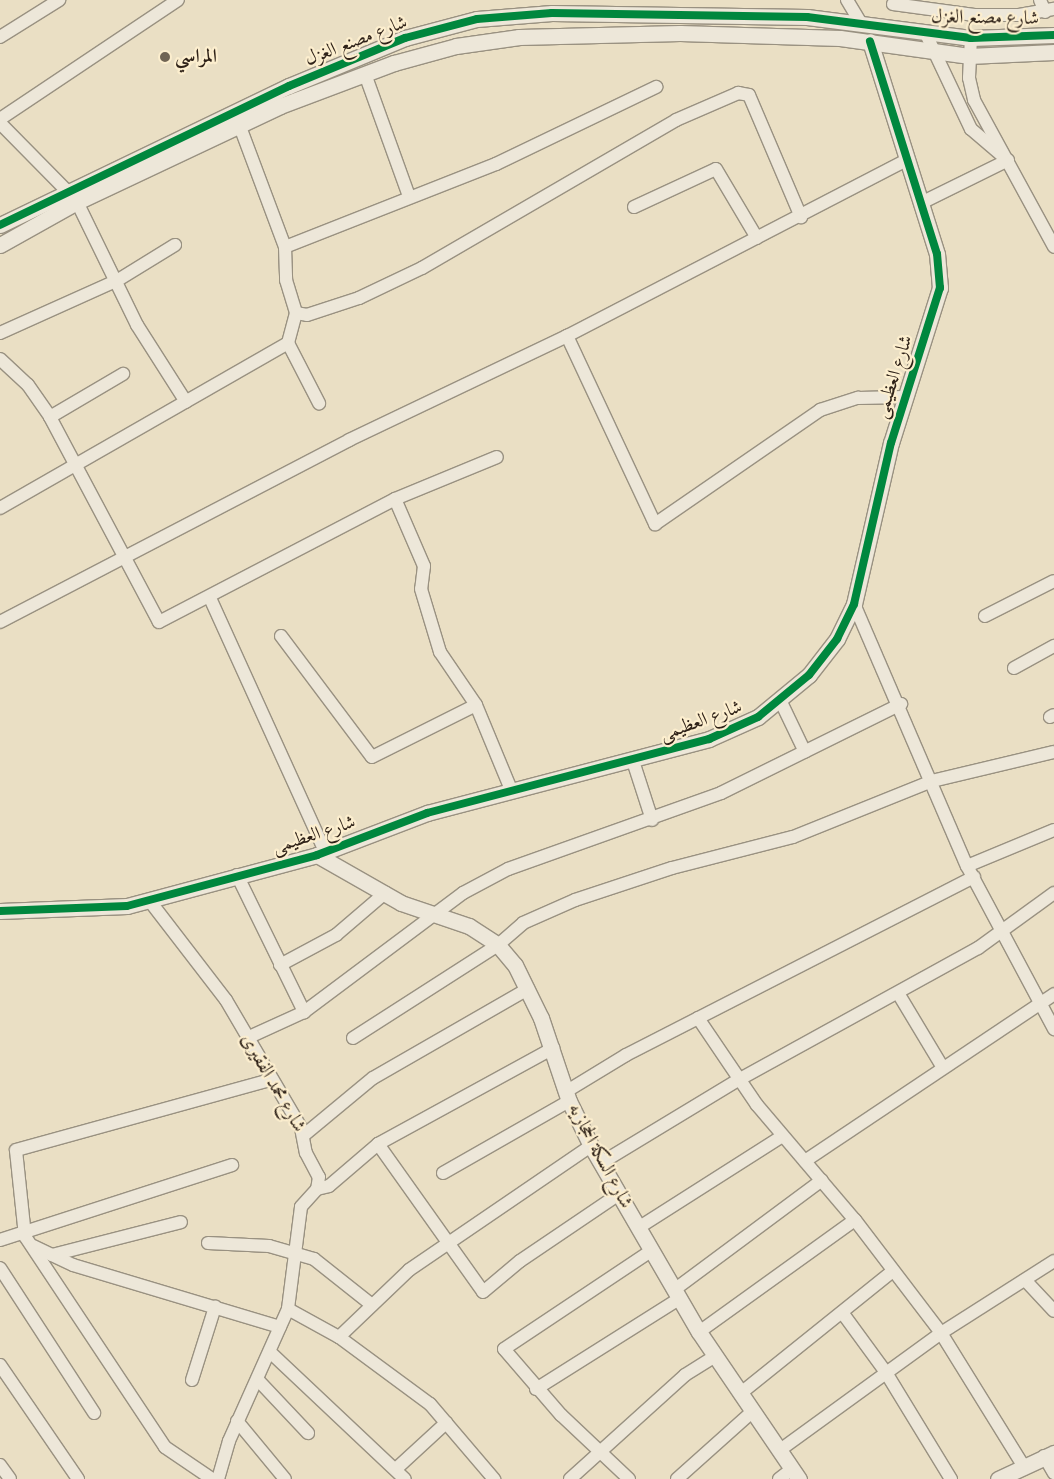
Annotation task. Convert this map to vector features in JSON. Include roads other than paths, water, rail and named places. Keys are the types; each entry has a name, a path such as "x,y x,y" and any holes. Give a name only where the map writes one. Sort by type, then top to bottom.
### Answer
{"street":[{"path":"0,37 59,0"},
{"path":"0,119 178,0"},
{"path":"848,0 860,22"},
{"path":"893,4 974,15 1046,7"},
{"path":"552,13 552,35"},
{"name":"شارع مصنع الغزل","path":"0,225 66,190 235,110 405,38 477,19 552,13 807,17 860,22 926,34 971,38 1054,35"},
{"name":"شارع مصنع الغزل","path":"0,245 77,202 239,124 364,74 456,46 552,35 736,34 870,41 934,53 969,56 1054,52"},
{"path":"926,34 972,129 1008,160"},
{"path":"971,38 969,56 974,100 1054,247"},
{"name":"شارع العظيمى","path":"0,911 103,908 149,900 321,854 427,813 633,761 734,730 781,702 837,639 854,604 903,397 940,288 937,254 870,41"},
{"path":"364,74 409,196"},
{"path":"285,248 409,196 496,164 656,87"},
{"path":"296,313 307,315 360,298 422,268 676,120 738,93 749,95 800,217"},
{"path":"0,123 77,202 118,280 137,325 186,402"},
{"path":"239,124 285,248 286,280 296,313 288,343 319,403"},
{"path":"0,622 349,440 567,336 907,160"},
{"path":"921,203 1008,160"},
{"path":"634,207 716,169 757,238"},
{"path":"0,333 118,280 175,245"},
{"path":"567,336 656,524 820,410 858,398 903,397"},
{"path":"0,508 75,463 288,343"},
{"path":"0,359 28,385 50,417 122,558 159,622 210,598 395,499 497,457"},
{"path":"50,417 123,374"},
{"path":"395,499 424,566 421,589 440,652 476,705 512,792"},
{"path":"985,616 1054,581"},
{"path":"210,598 321,854"},
{"path":"854,604 901,704 932,781 1000,933 1037,1004 1054,1028"},
{"path":"281,636 372,757 476,705"},
{"path":"1014,668 1054,646"},
{"path":"781,702 805,752"},
{"path":"247,1038 304,1012 436,916 463,893 508,869 652,820 805,752 901,704"},
{"path":"353,1038 498,945 523,923 575,900 672,868 792,837 932,781 1054,752"},
{"path":"633,761 652,820"},
{"path":"443,1173 698,1018 971,871 1054,830"},
{"name":"شارع السكة الحجازيه","path":"321,854 385,893 436,916 469,926 498,945 528,989 553,1048 568,1096 601,1164 676,1295 715,1356 796,1474"},
{"path":"237,875 304,1012"},
{"path":"280,965 336,936 385,893"},
{"path":"601,1164 738,1080 898,993 1000,933 1054,893"},
{"name":"شارع محمد الفقيرى","path":"149,900 217,985 304,1135 306,1153 319,1176 317,1189"},
{"path":"304,1135 373,1078 528,989"},
{"path":"898,993 943,1068"},
{"path":"805,1161 1054,994"},
{"path":"698,1018 738,1080 781,1137 822,1180 855,1220 941,1333 1023,1465"},
{"path":"218,1479 237,1421 258,1380 288,1309 297,1254 302,1203 317,1189 329,1186 378,1144 553,1048"},
{"path":"212,1479 166,1447 24,1233 16,1150 271,1080"},
{"path":"638,1228 781,1137"},
{"path":"378,1144 450,1241 473,1283 483,1292 520,1260 619,1194"},
{"path":"339,1337 372,1305 450,1241 591,1146"},
{"path":"0,1240 232,1165"},
{"path":"536,1389 676,1295 822,1180"},
{"path":"700,1332 855,1220"},
{"path":"52,1255 181,1222"},
{"path":"208,1244 269,1246 297,1254 335,1271 372,1305"},
{"path":"32,1246 52,1255 280,1328"},
{"path":"629,1479 598,1452 536,1389 504,1349 651,1251"},
{"path":"780,1450 885,1371 1054,1261"},
{"path":"0,1268 94,1413"},
{"path":"741,1393 844,1315 893,1271"},
{"path":"1025,1280 1054,1311"},
{"path":"192,1380 215,1307"},
{"path":"288,1309 339,1337 430,1404 494,1479"},
{"path":"844,1315 885,1371 951,1479"},
{"path":"270,1352 397,1468 405,1479"},
{"path":"570,1479 685,1375 715,1356"},
{"path":"0,1365 78,1479"},
{"path":"258,1380 308,1433"},
{"path":"677,1479 753,1412"},
{"path":"237,1421 285,1479"},
{"path":"397,1468 446,1423"},
{"path":"998,1479 1023,1465 1049,1455 1054,1473"},
{"path":"0,1465 10,1479"},
{"path":"779,1479 796,1474"}],"place":[{"name":"المراسي","path":"165,57"}]}
